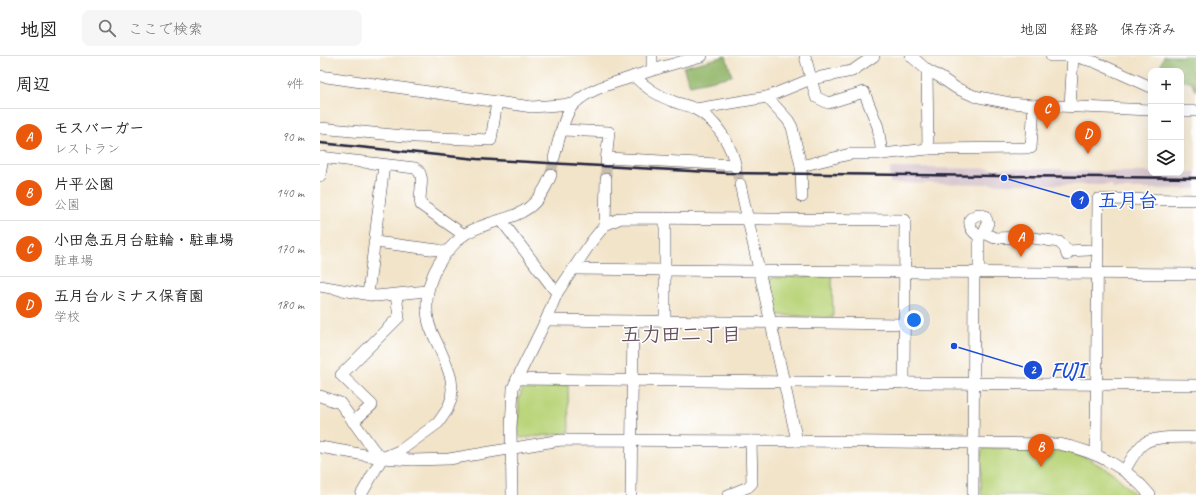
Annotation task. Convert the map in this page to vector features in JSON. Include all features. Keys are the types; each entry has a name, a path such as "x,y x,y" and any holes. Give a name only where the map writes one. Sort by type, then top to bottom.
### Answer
{"street":[{"path":"652,56 652,70"},
{"path":"320,76 532,107 573,104 597,88 702,56"},
{"path":"805,56 816,97 828,103 864,92 878,127 882,154"},
{"path":"696,109 767,97 811,79 852,71 874,56"},
{"path":"911,56 927,70 956,88 974,96 1034,105 1148,110"},
{"path":"1051,56 1073,56 1095,62 1148,86"},
{"path":"1070,106 1073,56"},
{"path":"927,70 928,149"},
{"path":"562,130 609,132 606,160 736,166 734,157 721,133 711,120 696,109 658,95 644,86 634,76"},
{"path":"767,97 788,120 792,127 801,166 802,197"},
{"path":"320,128 415,137 491,140 497,102"},
{"path":"554,158 562,130 573,104"},
{"path":"801,166 850,154 882,154 928,149 1031,148 1034,105"},
{"path":"1184,111 1196,111"},
{"path":"320,176 322,157 415,168 420,171 422,175 421,205 464,234"},
{"path":"368,294 384,165"},
{"path":"361,495 382,458 401,450 438,423 447,410 451,400 451,379 428,320 426,305 427,291 437,264 464,234 515,216 526,210 544,193 551,175"},
{"path":"605,224 606,179"},
{"path":"740,184 797,441"},
{"path":"1096,454 1098,199 1196,200"},
{"path":"512,495 511,447 514,388 517,379 546,320 557,293 605,224 621,218 905,220 904,383"},
{"path":"665,218 665,321"},
{"path":"501,220 557,293"},
{"path":"973,495 973,384 977,273 982,235 995,238 1027,237 1060,242 1066,253 1089,250"},
{"path":"374,242 438,250 446,253"},
{"path":"574,268 759,271 1196,274"},
{"path":"320,286 376,296 427,291"},
{"path":"353,422 372,405 341,375 399,317 396,294"},
{"path":"546,320 771,324 904,324"},
{"path":"631,495 632,321"},
{"path":"517,379 1196,385"},
{"path":"320,396 340,403 373,449 382,458"},
{"path":"1125,470 1144,443 1159,438 1196,438"},
{"path":"320,447 382,458 449,459 511,447 561,440 1059,444 1077,448 1110,460 1125,470 1150,495"},
{"path":"728,495 748,488 752,483 751,441"}],"shaded area":[{"path":"890,168 1062,169 1062,171 1148,172 1148,176 1184,176 1184,172 1196,172 1196,189 1113,189 1112,185 890,183"}],"green space":[{"path":"726,56 732,76 690,85 683,67"},
{"path":"1164,56 1196,56 1196,91 1191,81 1184,81 1184,68 1160,68"},
{"path":"775,276 832,277 833,318 779,315 774,311 768,282"},
{"path":"525,384 568,385 569,433 521,438 518,435 519,398"},
{"path":"984,448 1068,451 1090,460 1113,473 1136,495 981,495 981,452"}],"tunnel":[{"path":"551,175 554,158"},
{"path":"606,162 606,179"},
{"path":"736,168 740,184"}],"railway":[{"path":"320,143 477,159 727,173 1196,178"}],"place":[{"name":"小田急五月台駐輪・駐車場","path":"1047,129"},
{"name":"五月台ルミナス保育園","path":"1088,154"},
{"name":"五月台","path":"1004,178"},
{"name":"モスバーガー","path":"1021,257"},
{"name":"FUJI","path":"954,346"},
{"name":"片平公園","path":"1041,467"}],"district":[{"name":"五力田二丁目","path":"681,334"}]}
